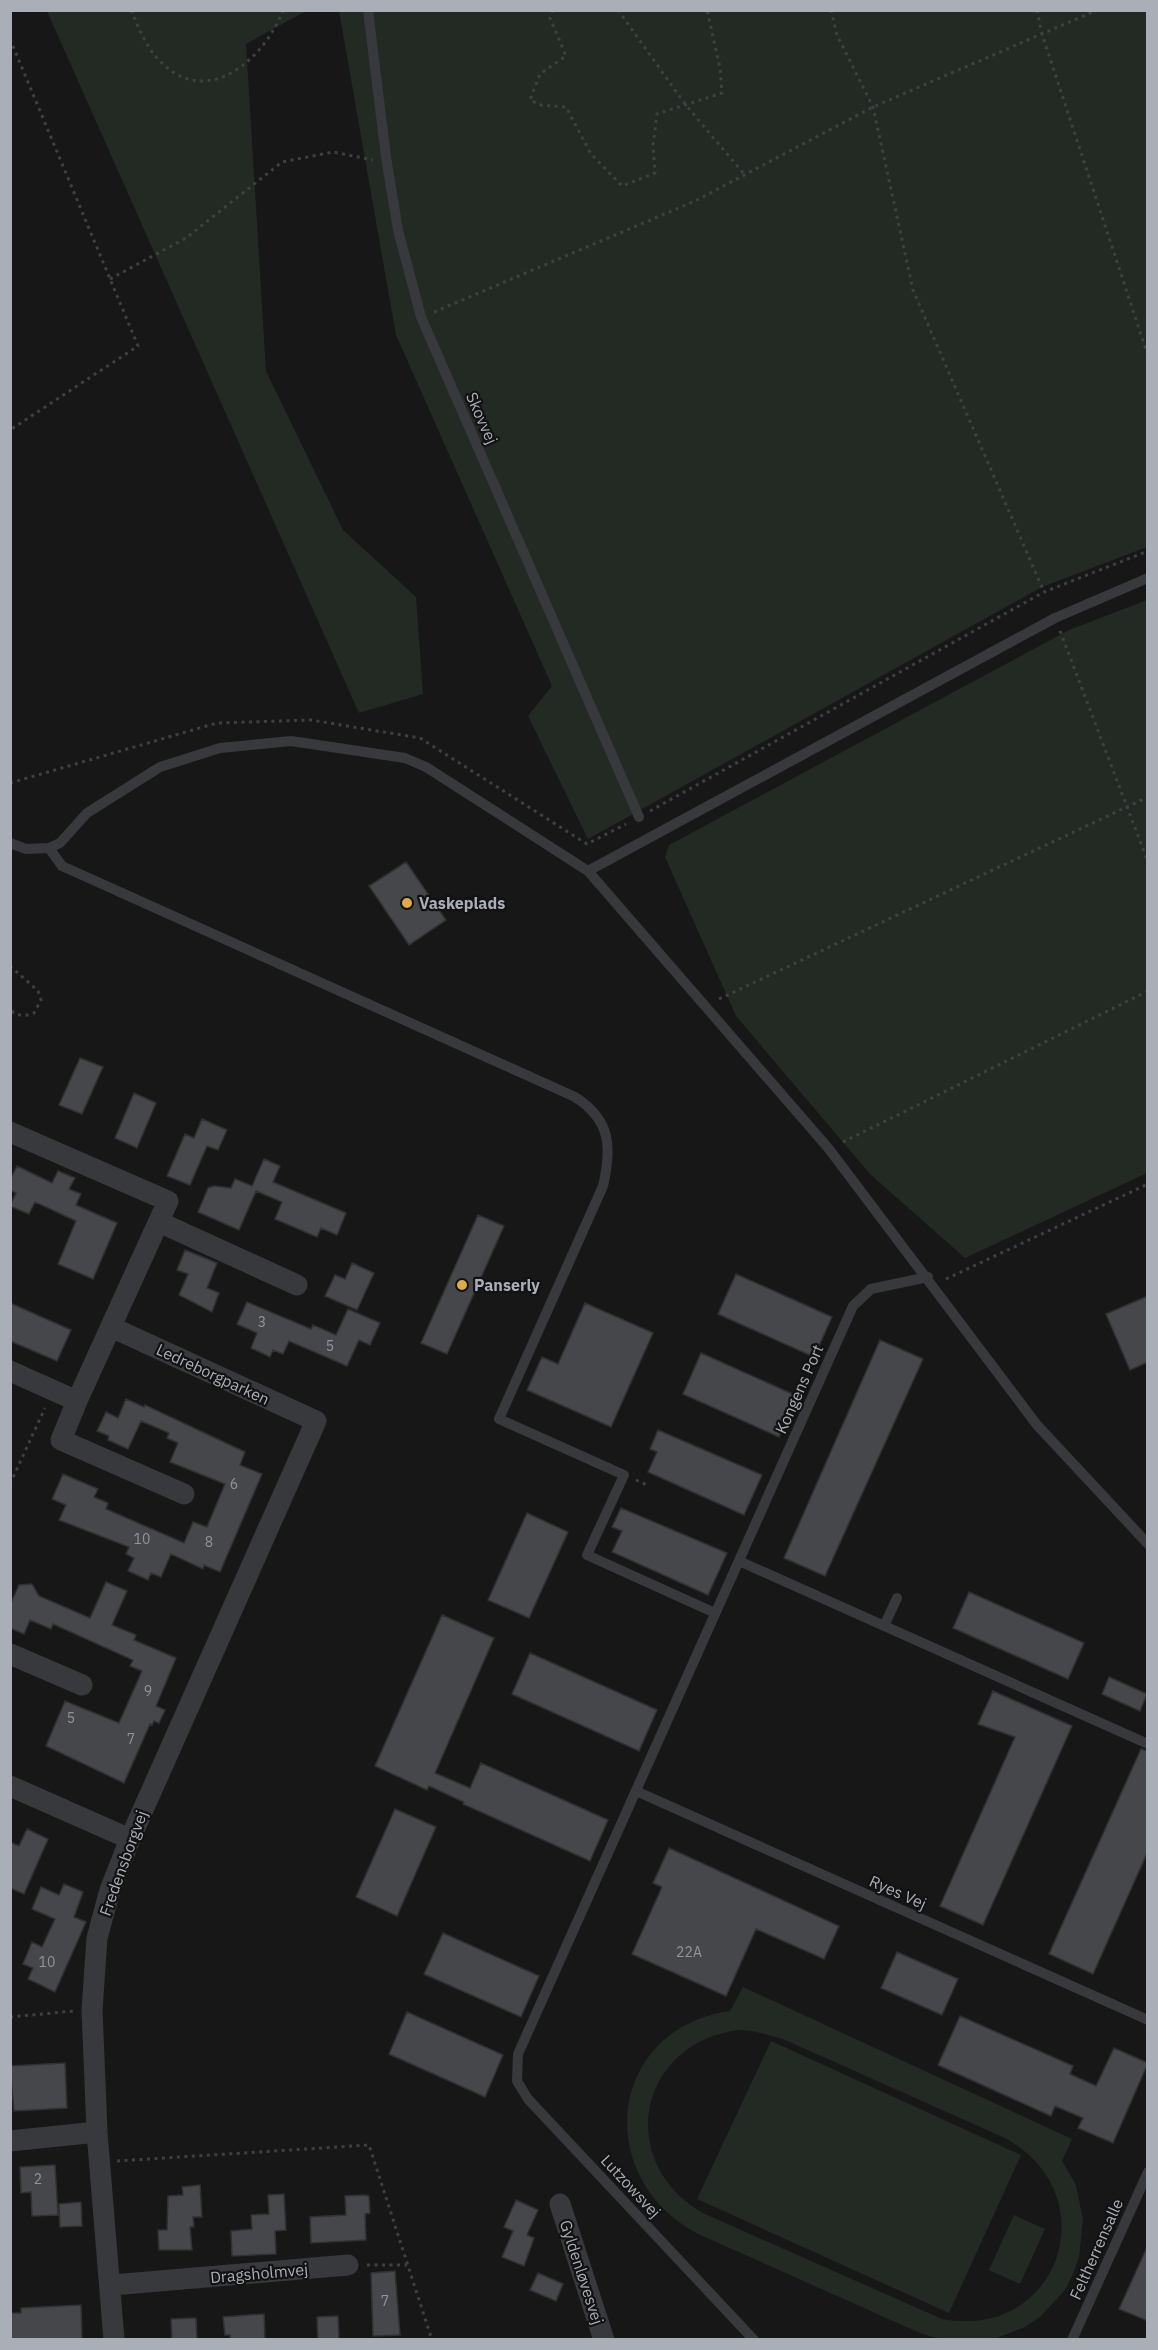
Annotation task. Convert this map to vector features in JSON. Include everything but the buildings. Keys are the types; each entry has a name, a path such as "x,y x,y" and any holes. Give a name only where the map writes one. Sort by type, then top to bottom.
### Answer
{"street":[{"path":"10,1132 168,1201 61,1440 184,1494"},
{"path":"159,1222 297,1286"},
{"name":"Ledreborgparken","path":"111,1327 316,1421"},
{"path":"10,1371 77,1401"},
{"name":"Fredensborgvej","path":"114,2340 112,2285 97,2132 92,2010 98,1938 110,1890 130,1839 316,1421"},
{"path":"10,1654 82,1685"},
{"path":"10,1786 130,1839"},
{"path":"10,2141 97,2132"},
{"name":"Gyldenløvesvej","path":"560,2204 604,2340"},
{"name":"Dragsholmvej","path":"112,2285 348,2265"}],"lane":[{"name":"Skovvej","path":"368,10 387,163 398,230 421,317 639,817"},
{"path":"588,871 1055,618 1148,578"},
{"path":"11,843 26,849 49,848 60,843 87,813 160,768 220,748 291,741 405,758 426,767 588,871 829,1149 928,1277 1037,1425 1148,1544"},
{"path":"49,848 62,866 575,1097 591,1107 601,1122 608,1140 608,1163 603,1186 499,1419 624,1475 587,1555 716,1612"},
{"name":"Kongens Port","path":"636,1791 853,1306 871,1289 928,1277"},
{"path":"739,1561 1148,1744"},
{"path":"884,1626 897,1598"},
{"name":"Ryes Vej","path":"636,1791 1148,2020"},
{"name":"Lutzowsvej","path":"636,1791 524,2041 516,2067 517,2081 528,2099 754,2340"},
{"name":"Feltherrensalle","path":"1072,2340 1148,2172"}],"path":[{"path":"131,10 147,47 165,66 186,78 215,80 233,74 250,60 276,28 283,10"},
{"path":"553,10 550,18 566,56 540,74 530,99 541,105 566,107 591,154 622,186 655,173 653,144 657,114 722,93 720,68 707,10"},
{"path":"618,10 685,104 744,174"},
{"path":"831,10 837,35 873,107 913,290 1044,592"},
{"path":"1037,10 1042,34 1148,356"},
{"path":"421,317 695,201 873,107 1097,10"},
{"path":"10,39 138,346 10,430"},
{"path":"110,279 186,238 282,162 333,152 387,163"},
{"path":"1055,618 1148,862"},
{"path":"714,1001 1148,797"},
{"path":"10,966 38,991 41,1000 34,1013 29,1015 21,1016 10,1010"},
{"path":"829,1149 1148,991"},
{"path":"928,1277 944,1280 1148,1184"},
{"path":"10,1484 53,1390"},
{"path":"10,2017 92,2010"},
{"path":"100,2162 369,2145 432,2340"},
{"path":"348,2265 407,2265"}],"shaded area":[{"path":"47,11 306,11 246,44 266,371 343,530 416,597 423,694 359,713"},
{"path":"339,11 1147,11 1147,547 1042,587 588,839 528,716 552,686 396,335"},
{"path":"1147,600 1147,1173 965,1258 870,1174 736,1016 665,857 669,845 1069,630"},
{"path":"743,1987 1072,2139 1062,2161 1076,2185 1083,2220 1079,2257 1065,2290 1040,2317 1025,2327 994,2339 940,2339 920,2333 696,2233 662,2208 640,2176 629,2142 628,2107 638,2073 659,2045 689,2023 730,2011","holes":["738,2030 753,2031 783,2039 1005,2138 1037,2163 1055,2193 1062,2226 1056,2258 1041,2286 1016,2308 983,2320 942,2319 705,2214 676,2193 658,2167 649,2138 650,2109 659,2081 677,2058 704,2040"]},
{"path":"771,2041 1021,2155 949,2313 697,2199"},
{"path":"1014,2215 1045,2229 1020,2284 989,2270"}],"place":[{"name":"Vaskeplads","path":"407,903"},
{"name":"Panserly","path":"462,1285"}]}
